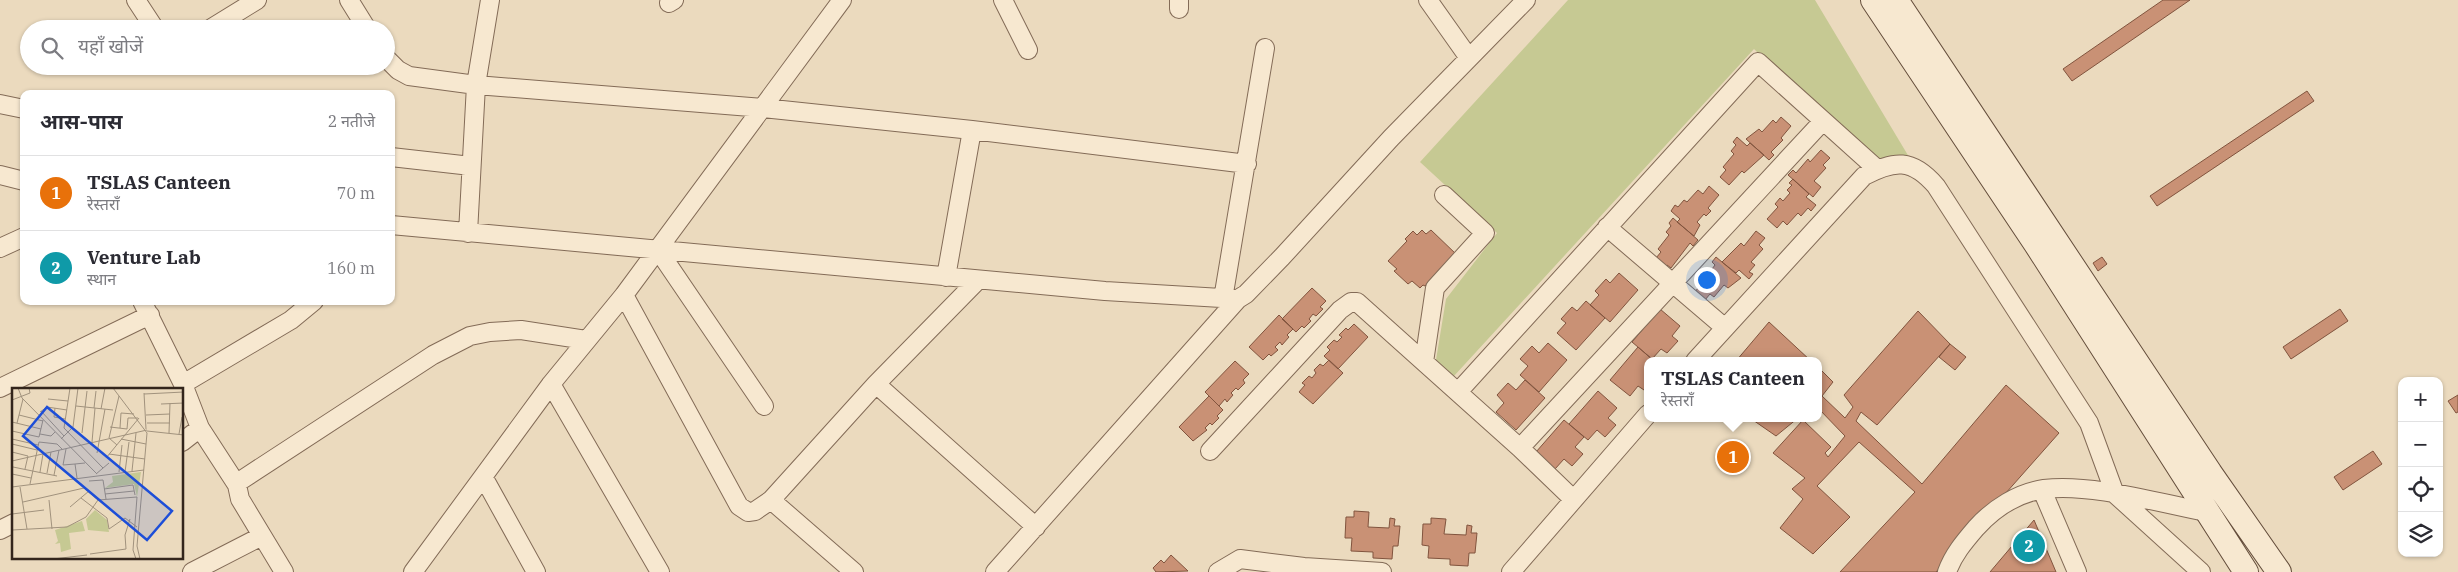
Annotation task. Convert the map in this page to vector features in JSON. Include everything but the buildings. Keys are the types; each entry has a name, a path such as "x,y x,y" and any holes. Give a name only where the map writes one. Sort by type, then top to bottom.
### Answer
{"street":[{"path":"136,0 149,20"},
{"path":"225,20 257,0"},
{"path":"349,0 361,20"},
{"path":"468,233 476,85 490,0"},
{"path":"412,572 484,478 551,384 624,295 658,250 842,0"},
{"path":"1003,0 1028,50"},
{"path":"1428,0 1469,58"},
{"path":"395,225 978,280 1231,299 1246,294 1391,138 1526,0"},
{"path":"1873,0 2036,244 2246,572"},
{"path":"1896,0 2210,473 2279,572"},
{"path":"995,572 1036,527 1231,299 1247,164 1265,48"},
{"path":"1458,392 1758,62 1877,169"},
{"path":"395,67 409,76 476,85 762,108 972,130 1247,164"},
{"path":"0,104 20,108"},
{"path":"1520,448 1823,121"},
{"path":"946,276 972,130"},
{"path":"395,157 471,166"},
{"path":"1698,357 1864,176 1877,169 1899,163 1914,167 1927,176 1936,186 2089,423 2115,494 2201,572"},
{"path":"0,175 20,180"},
{"path":"1424,362 1435,288 1485,233 1444,195"},
{"path":"1607,227 1724,327"},
{"path":"0,248 20,239"},
{"path":"658,250 764,406"},
{"path":"624,295 740,506 748,512 755,511 771,500 876,384 978,280"},
{"path":"1210,451 1340,310 1351,302 1357,302 1520,448 1573,500"},
{"path":"183,384 291,320 309,305"},
{"path":"0,388 146,308 183,384 200,428 237,485 240,499 284,572"},
{"path":"237,485 434,355 470,336 490,332 521,330 586,340"},
{"path":"551,384 660,572"},
{"path":"876,384 1036,527"},
{"path":"1511,572 1644,419"},
{"path":"184,440 200,428"},
{"path":"484,478 536,572"},
{"path":"1947,572 1963,543 1983,521 2012,499 2042,490 2074,489 2115,494 2206,512"},
{"path":"2042,490 2078,572"},
{"path":"771,500 854,572"},
{"path":"0,530 12,524"},
{"path":"192,572 262,536"},
{"path":"1218,572 1240,558 1303,570 1382,572"}],"green space":[{"path":"1568,0 1815,0 1915,167 1873,166 1754,49 1454,376 1436,360 1446,299 1497,233 1420,162"}],"place":[{"name":"TSLAS Canteen","path":"1733,457"},
{"name":"Venture Lab","path":"2029,546"}]}
